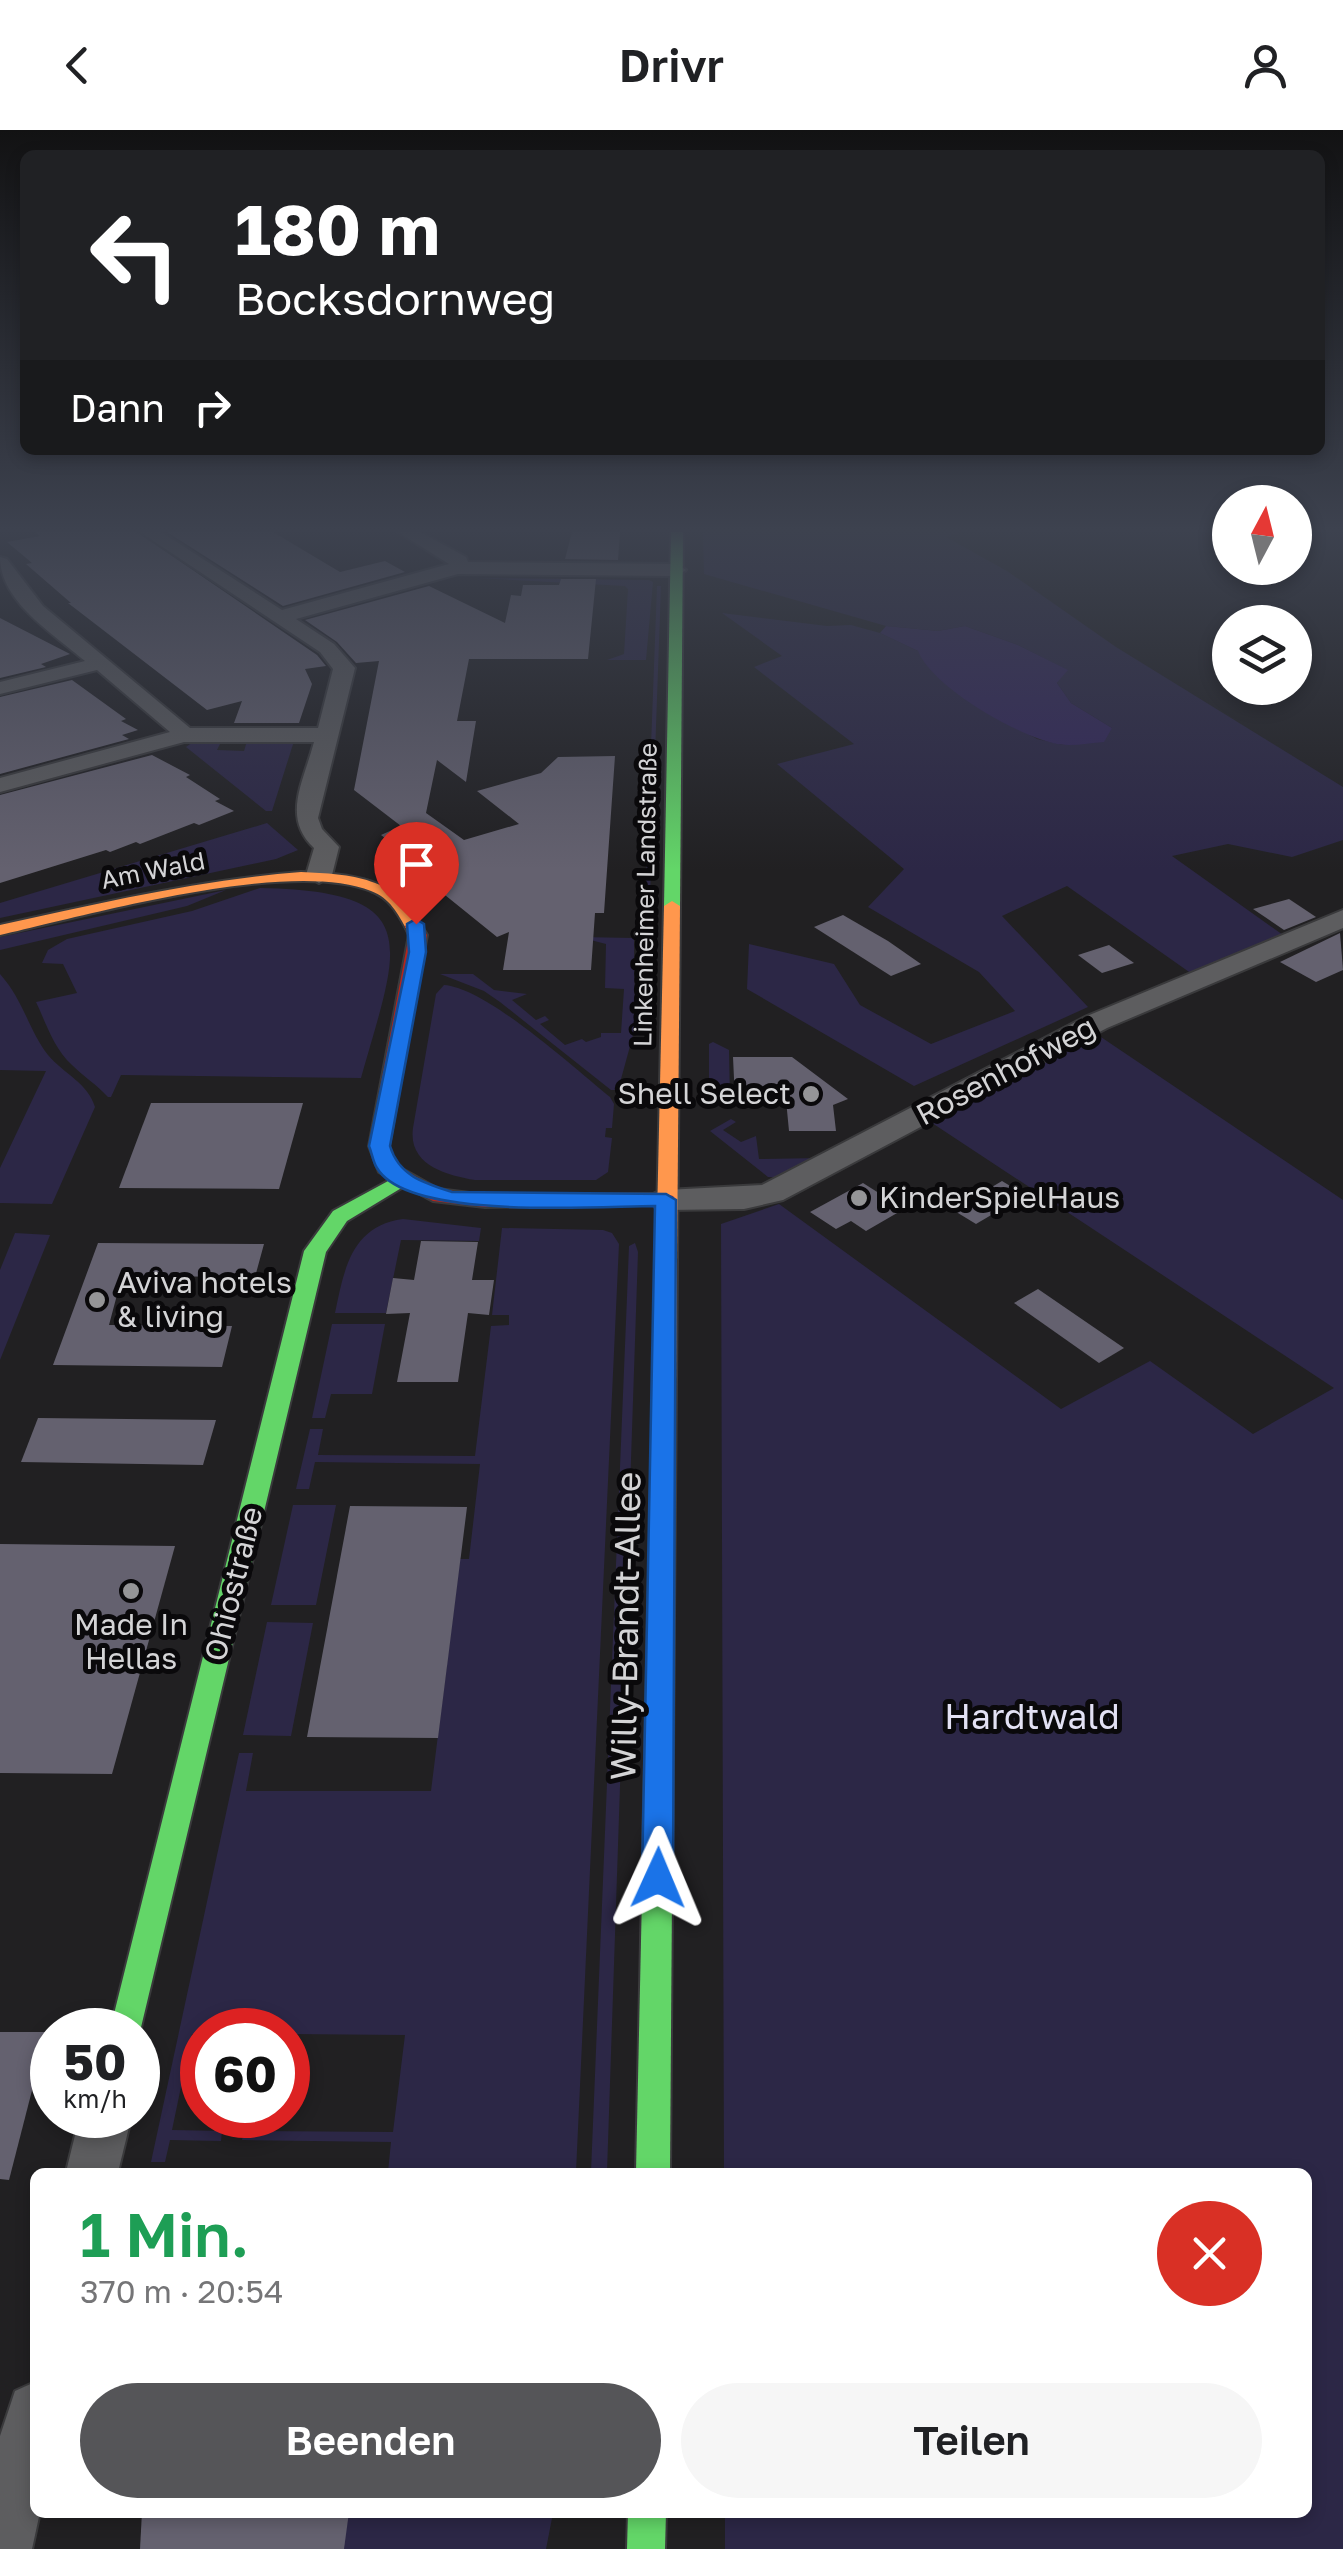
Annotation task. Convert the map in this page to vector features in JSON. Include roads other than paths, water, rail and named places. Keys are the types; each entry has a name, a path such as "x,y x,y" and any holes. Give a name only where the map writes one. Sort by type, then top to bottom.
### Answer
{"main road":[{"name":"Linkenheimer Landstraße","path":"666,1200 676,645"},
{"name":"Am Wald","path":"0,930 233,882 319,875 346,878 398,899 416,924 418,952 380,1146 386,1168 401,1180"},
{"path":"401,1180 433,1195 468,1200 666,1200"},
{"name":"Ohiostraße","path":"131,2008 315,1251 325,1227 346,1209 401,1180"},
{"name":"Willy-Brandt-Allee","path":"653,2168 666,1200"},
{"path":"646,2549 647,2518"}],"street":[{"path":"80,645 178,726 183,735"},
{"path":"319,875 327,847 312,832 306,818 344,668 321,645"},
{"path":"0,688 102,663"},
{"path":"0,784 183,735 327,735"},
{"name":"Rosenhofweg","path":"666,1200 744,1199 772,1193 1097,1022 1343,918"},
{"path":"93,2168 100,2138"},
{"path":"2,2549 30,2432"}],"place":[{"name":"Shell Select","path":"811,1094"},
{"name":"KinderSpielHaus","path":"859,1198"},
{"name":"Aviva hotels & living","path":"97,1300"},
{"name":"Made In Hellas","path":"131,1591"}],"park label":[{"name":"Hardtwald","path":"1032,1717"}]}
